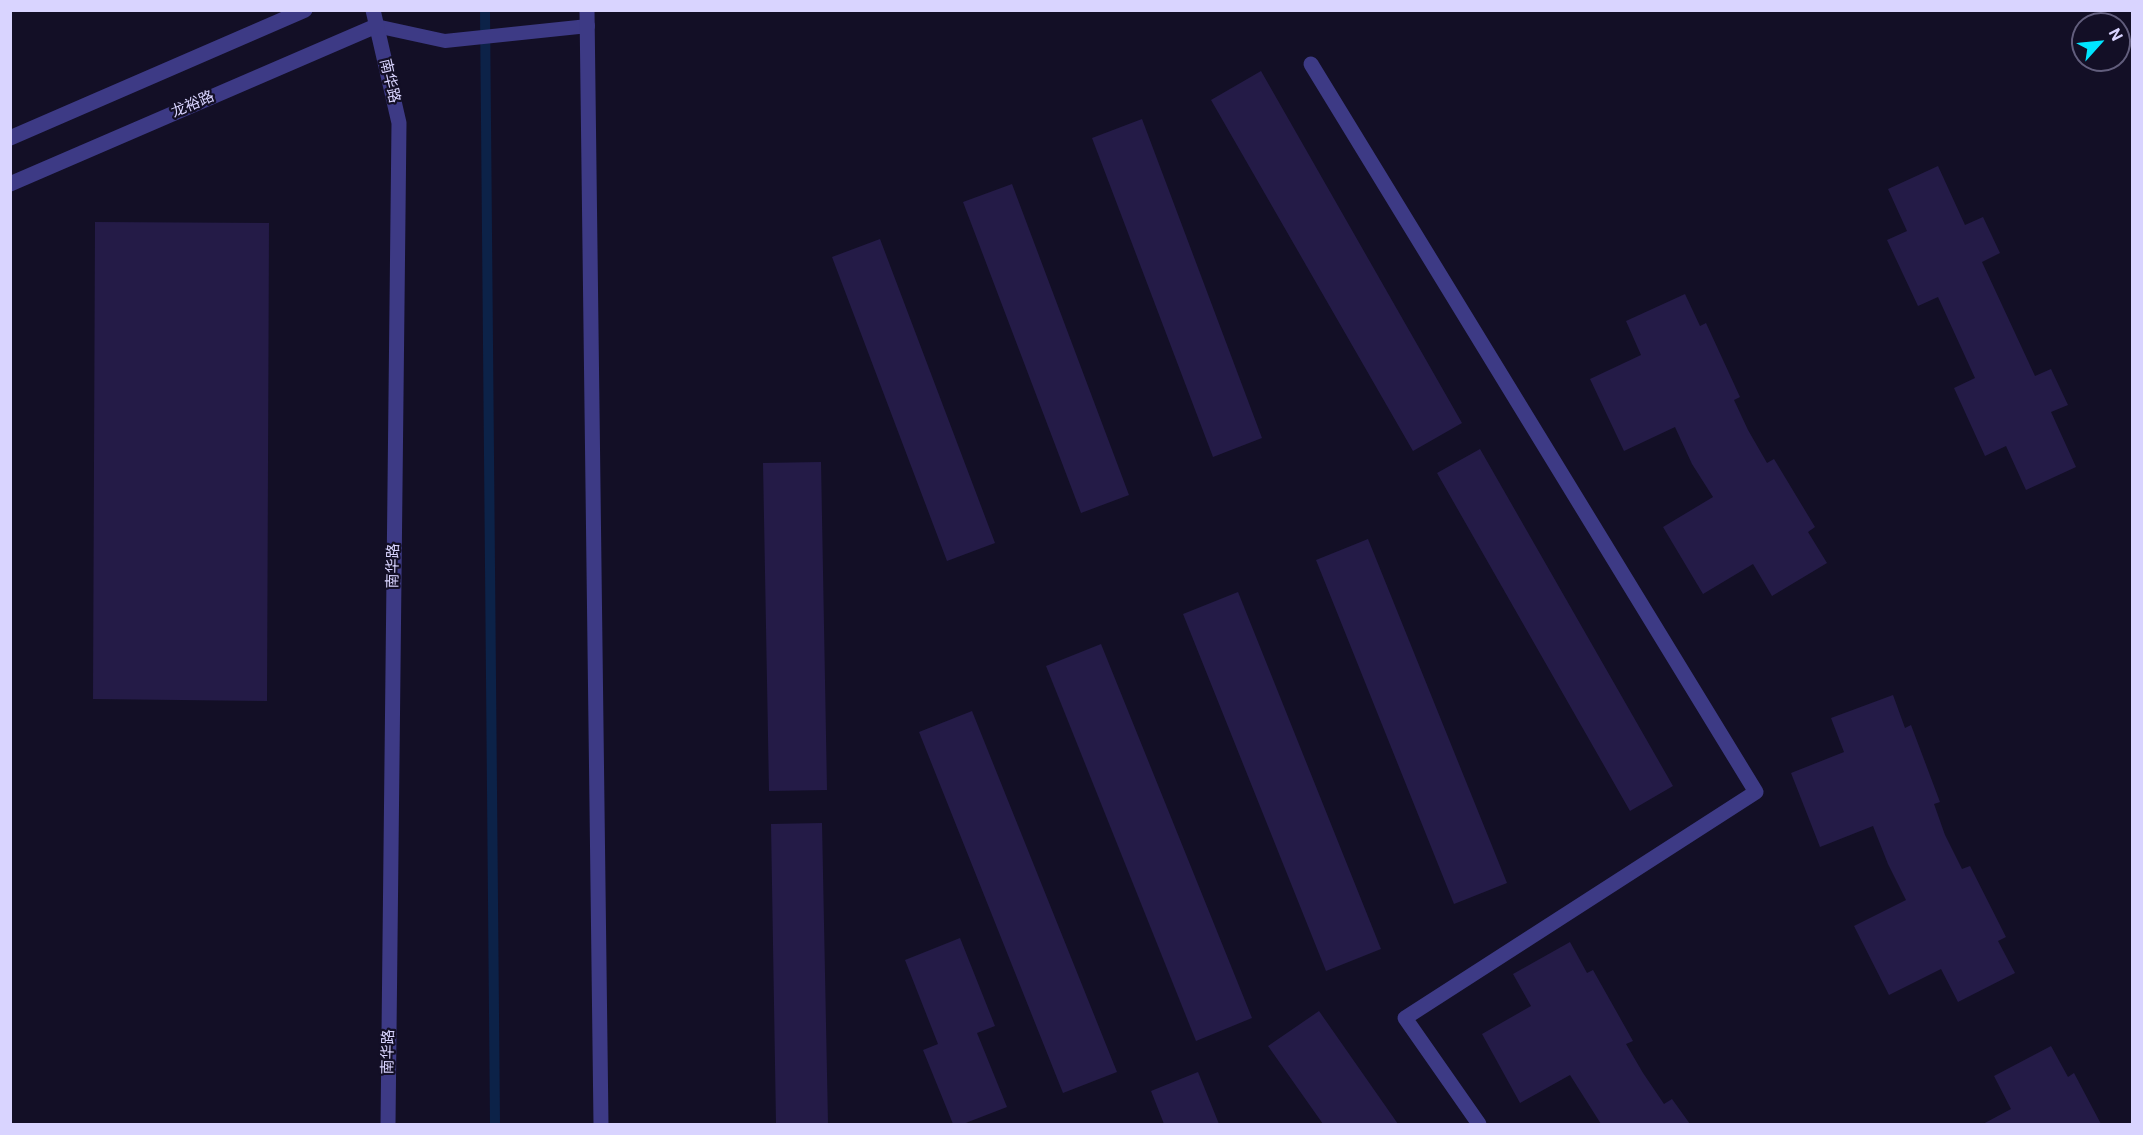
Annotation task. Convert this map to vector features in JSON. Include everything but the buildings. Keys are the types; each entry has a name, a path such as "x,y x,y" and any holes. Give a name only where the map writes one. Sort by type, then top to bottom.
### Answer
{"street":[{"path":"10,138 305,10"},
{"name":"南华路","path":"373,10 399,123 388,1125"},
{"path":"587,18 601,1125"},
{"name":"龙裕路","path":"10,184 376,26"},
{"path":"1311,64 1756,792 1405,1018 1479,1125"}],"lane":[{"path":"376,26 445,41 534,32 587,18"}],"waterway":[{"path":"485,10 495,1124"}]}
